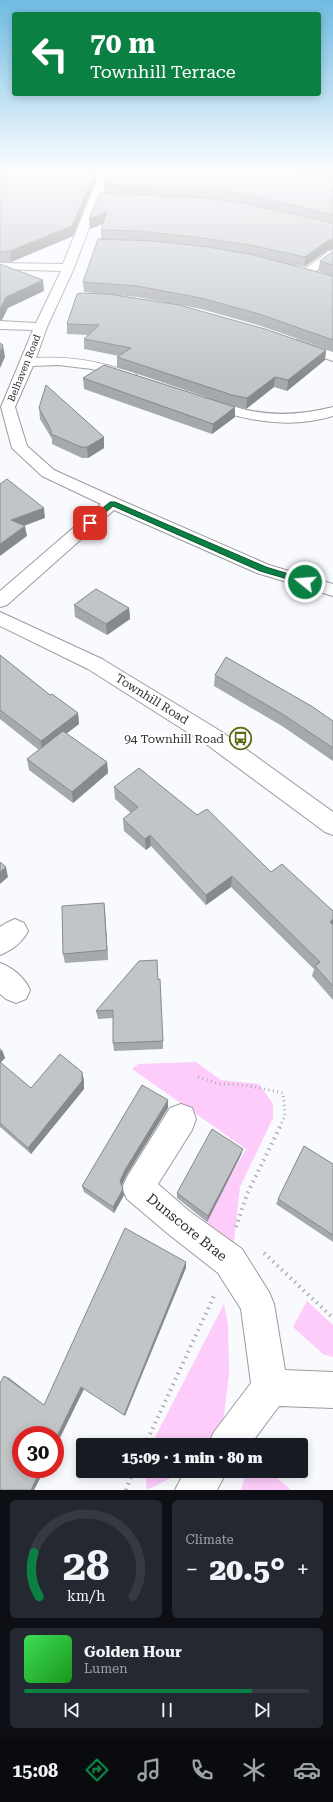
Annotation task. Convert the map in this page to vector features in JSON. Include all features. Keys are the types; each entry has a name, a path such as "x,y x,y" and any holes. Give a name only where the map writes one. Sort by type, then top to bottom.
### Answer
{"street":[{"name":"Belhaven Road","path":"86,240 68,268 40,327 28,362 4,406 20,448 48,473 112,503 263,569 333,590"},
{"path":"306,274 333,253"},
{"path":"0,266 68,268"},
{"path":"292,270 319,278"},
{"path":"56,296 71,296"},
{"path":"0,325 40,327"},
{"path":"285,340 333,357"},
{"path":"28,362 58,361 92,365 145,382"},
{"path":"190,397 227,410 266,419 300,419 333,411"},
{"path":"0,601 112,503"},
{"name":"Townhill Road","path":"0,618 95,664 214,738 333,825"},
{"name":"Dunscore Brae","path":"181,1119 138,1188 178,1222 244,1247 257,1304 270,1388"},
{"path":"232,1438 270,1388 333,1390"},
{"path":"194,1490 203,1478"}],"path":[{"path":"198,1077 218,1084 245,1085 283,1093 285,1116 247,1194 236,1227 244,1247 333,1318"},
{"path":"148,1438 244,1247 236,1227"},
{"path":"126,1490 130,1478"}],"shaded area":[{"path":"196,1062 221,1080 259,1084 273,1104 273,1118 240,1187 233,1250 203,1224 246,1149 132,1069 138,1064"},
{"path":"307,1301 333,1325 333,1357 323,1354 293,1327"},
{"path":"224,1304 228,1324 229,1374 224,1416 212,1438 155,1438"},
{"path":"146,1478 170,1478 169,1479 147,1490"},
{"path":"246,1478 277,1478 291,1490 241,1490"}],"building":[{"path":"0,240 38,240 10,251 0,252"},
{"path":"98,240 153,241 208,247 254,255 333,276 333,340 259,314 201,298 137,286 83,282"},
{"path":"212,240 331,240 305,257 250,245"},
{"path":"333,251 333,265 320,261"},
{"path":"0,264 43,280 6,297 0,309"},
{"path":"77,294 108,294 179,305 265,329 326,350 288,380 275,377 247,398 232,395 117,357 131,348 84,339 99,325 67,324"},
{"path":"0,343 3,345 0,353"},
{"path":"104,365 235,407 213,424 83,378"},
{"path":"46,385 104,437 87,447 81,447 51,434 51,430 39,408"},
{"path":"7,479 44,508 11,520 25,526 0,544 0,484"},
{"path":"96,589 129,608 106,624 74,605"},
{"path":"0,655 50,695 52,694 78,713 41,741 0,710"},
{"path":"226,657 313,707 333,721 333,748 284,715 215,675"},
{"path":"63,731 107,762 72,792 27,759"},
{"path":"139,768 197,815 207,809 271,872 282,864 333,911 333,919 330,922 333,925 333,986 315,966 320,962 232,876 206,895 150,835 145,839 123,819 138,807 114,787"},
{"path":"0,862 6,867 0,872"},
{"path":"104,903 107,950 63,954 62,906"},
{"path":"157,960 158,980 160,979 163,1041 113,1043 113,1010 96,1011 139,961"},
{"path":"60,1054 82,1072 82,1081 28,1148 0,1123 0,1062 31,1088"},
{"path":"142,1085 168,1100 125,1170 120,1181 123,1189 113,1207 82,1186"},
{"path":"212,1129 243,1149 208,1216 177,1193"},
{"path":"304,1146 333,1164 333,1235 278,1199"},
{"path":"125,1228 186,1262 124,1415 81,1387 62,1426 12,1426 12,1478 37,1478 31,1490 0,1490 0,1383 4,1376 44,1405"}],"place":[{"name":"94 Townhill Road","path":"240,739"}],"route":[{"path":"90,523 112,503 263,569 305,582"}]}
